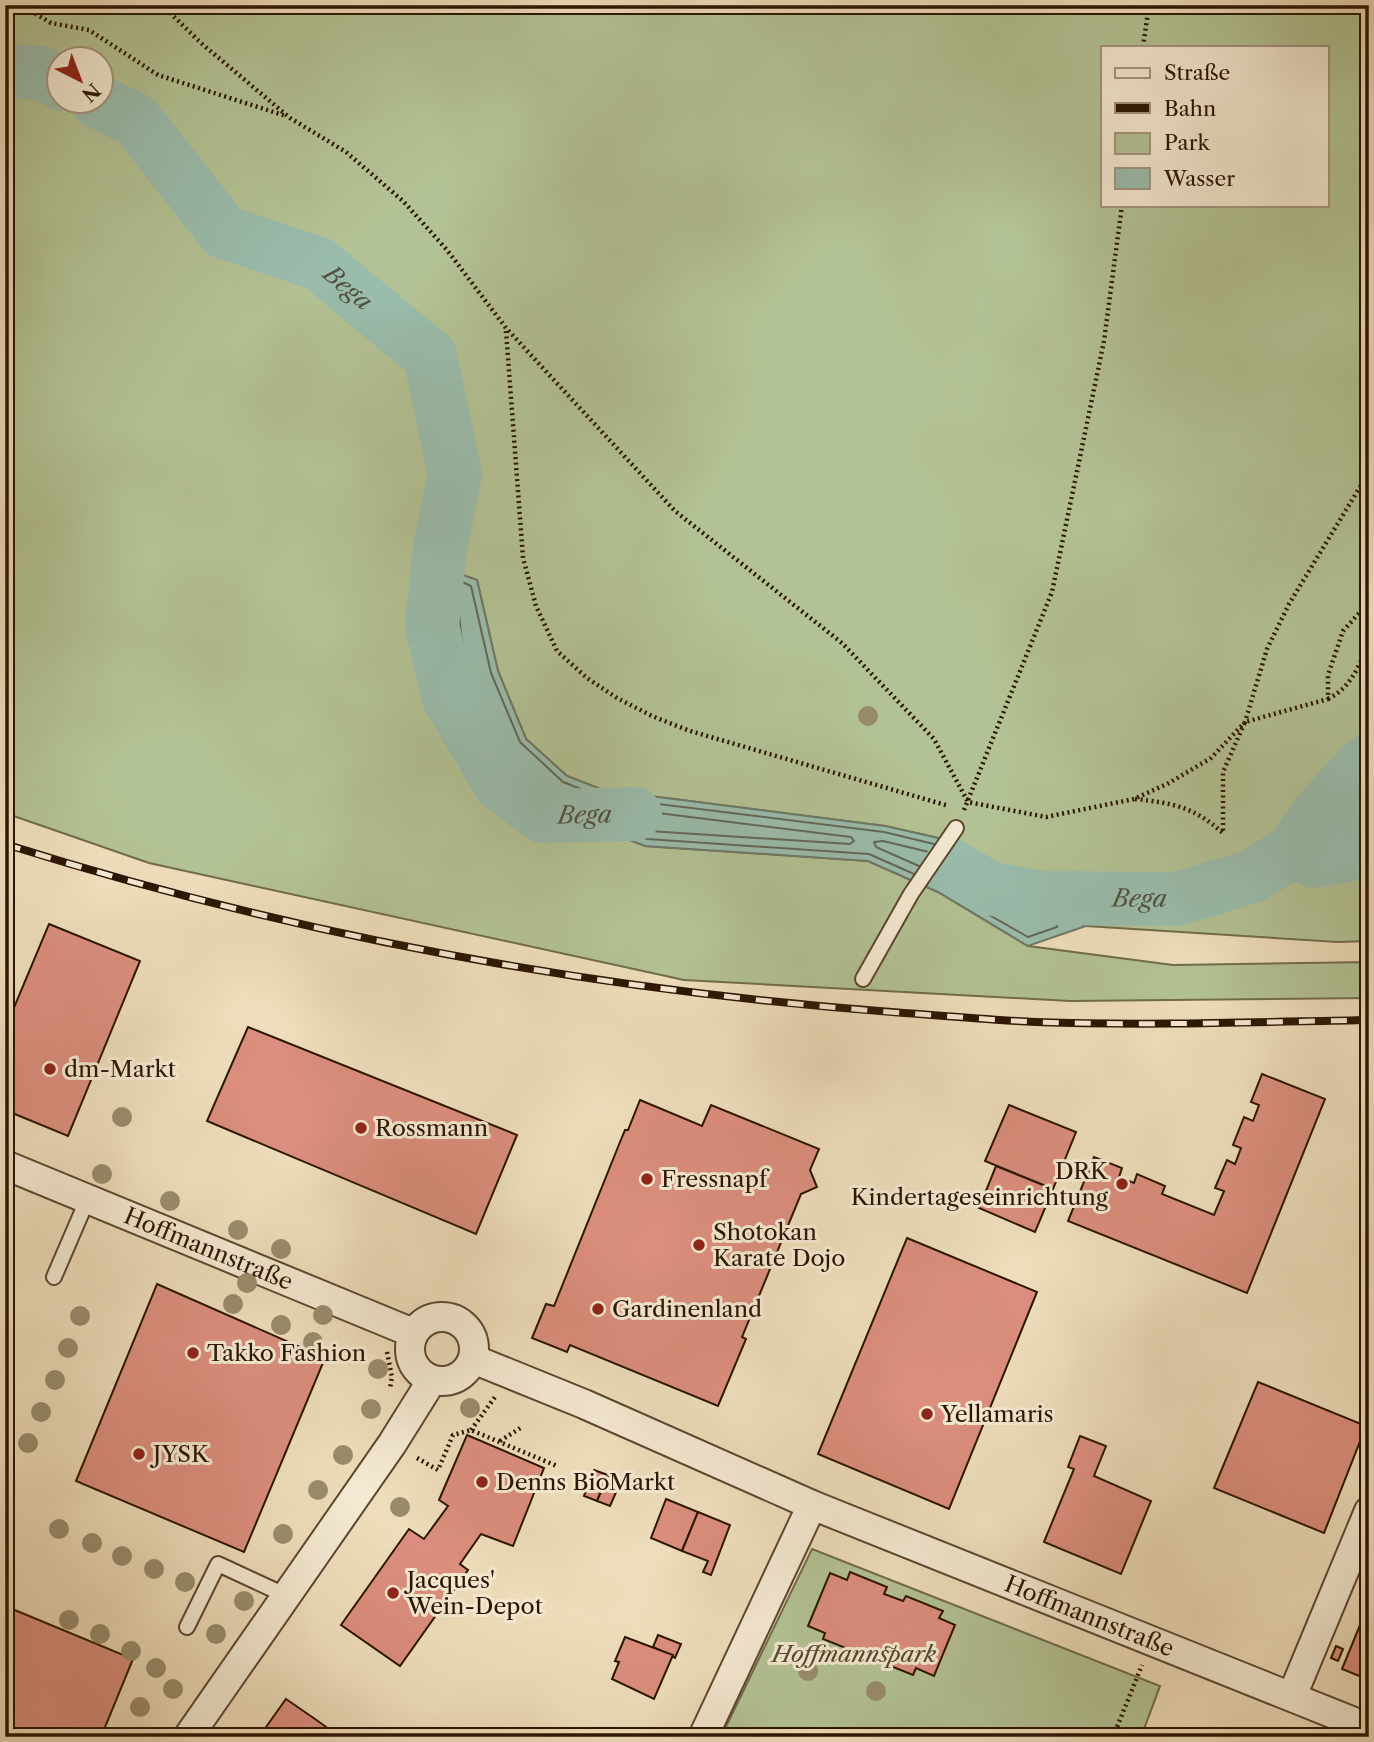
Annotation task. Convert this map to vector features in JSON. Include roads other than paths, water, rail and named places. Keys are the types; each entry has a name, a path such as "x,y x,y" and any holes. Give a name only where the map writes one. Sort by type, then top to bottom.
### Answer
{"street":[{"name":"Hoffmannstraße","path":"5,1164 413,1333"},
{"path":"430,1318 453,1318 471,1333 473,1359 467,1370 457,1378 432,1380 420,1373 412,1361 409,1347 413,1333 420,1324 430,1318"},
{"name":"Hoffmannstraße","path":"473,1359 812,1505 1369,1728"},
{"path":"188,1737 392,1444 432,1380"},
{"path":"703,1737 812,1505"},
{"path":"1292,1696 1369,1511"}],"lane":[{"path":"863,979 911,894 956,828"},
{"path":"54,1277 88,1198"},
{"path":"187,1628 218,1564 286,1596"}],"water":[{"path":"447,569 477,580 498,671 526,739 567,776 603,790 885,826 947,840 1036,907 1086,926 1028,946 938,892 868,861 645,846 560,814 515,772 466,700 454,635"}],"waterway":[{"name":"Bega","path":"5,71 40,73 46,76"},
{"name":"Bega","path":"116,111 136,120 224,232 319,264 430,356 455,474 440,547 432,626 449,698 500,784 542,816 635,814"},
{"name":"Bega","path":"951,865 989,888 1039,898 1177,899 1253,876 1292,851 1319,813 1360,767 1369,761"},
{"path":"1292,851 1314,861 1348,855 1369,836"}],"railway":[{"path":"5,844 115,877 337,932 450,955 676,990 790,1003 1036,1022 1160,1024 1369,1020"}],"place":[{"name":"dm-Markt","path":"50,1069"},
{"name":"Rossmann","path":"361,1128"},
{"name":"Fressnapf","path":"647,1179"},
{"name":"DRK Kindertageseinrichtung","path":"1122,1184"},
{"name":"Shotokan Karate Dojo","path":"699,1245"},
{"name":"Gardinenland","path":"598,1309"},
{"name":"Takko Fashion","path":"193,1353"},
{"name":"Yellamaris","path":"927,1414"},
{"name":"JYSK","path":"139,1454"},
{"name":"Denns BioMarkt","path":"482,1482"},
{"name":"Jacques' Wein-Depot","path":"393,1593"}],"park label":[{"name":"Hoffmannspark","path":"854,1654"}]}
